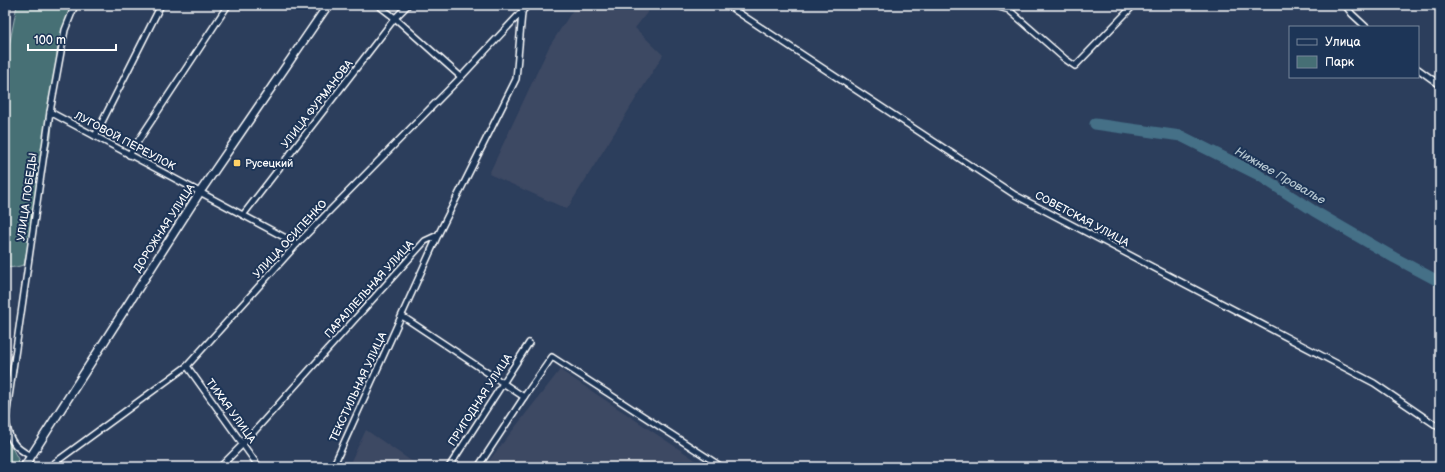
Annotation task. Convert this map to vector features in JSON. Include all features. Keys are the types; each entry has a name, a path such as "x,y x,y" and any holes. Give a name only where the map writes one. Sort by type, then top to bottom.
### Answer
{"main road":[{"name":"ДОРОЖНАЯ УЛИЦА","path":"24,467 200,192 328,5"}],"street":[{"name":"УЛИЦА ПОБЕДЫ","path":"31,456 17,448 12,443 6,418 50,112 65,30 75,5"},
{"path":"95,136 161,5"},
{"path":"129,155 228,5"},
{"path":"378,5 461,76"},
{"name":"УЛИЦА ФУРМАНОВА","path":"243,215 395,18 408,5"},
{"name":"УЛИЦА ОСИПЕНКО","path":"49,467 187,366 297,244 522,13 528,5"},
{"name":"СОВЕТСКАЯ УЛИЦА","path":"727,5 1014,195 1374,383 1440,428"},
{"path":"992,5 1010,10 1075,66 1134,5"},
{"path":"1010,10 1015,5"},
{"path":"1345,5 1365,26"},
{"path":"438,235 516,79 522,13"},
{"path":"1419,70 1440,85"},
{"name":"ЛУГОВОЙ ПЕРЕУЛОК","path":"50,112 297,244"},
{"name":"ТЕКСТИЛЬНАЯ УЛИЦА","path":"333,467 438,235"},
{"name":"ПАРАЛЛЕЛЬНАЯ УЛИЦА","path":"220,467 243,444 425,241 438,235"},
{"path":"402,316 524,397"},
{"name":"ПРИГОДНАЯ УЛИЦА","path":"449,467 529,343"},
{"path":"478,467 552,356 722,467"},
{"name":"ТИХАЯ УЛИЦА","path":"187,366 258,467"}],"shaded area":[{"path":"576,5 653,5 635,28 663,55 567,209 489,174 549,47"},
{"path":"560,370 706,467 484,467"},
{"path":"366,430 420,467 348,467"}],"green space":[{"path":"17,5 72,5 58,43 51,137 24,265 5,268 5,67"},
{"path":"5,426 10,444 18,459 18,467 5,467"}],"waterway":[{"name":"Нижнее Провалье","path":"1095,124 1181,136 1257,174 1314,211 1440,282"}],"railway":[{"path":"5,32 10,5"}],"place":[{"name":"Русецкий","path":"237,163"}]}
